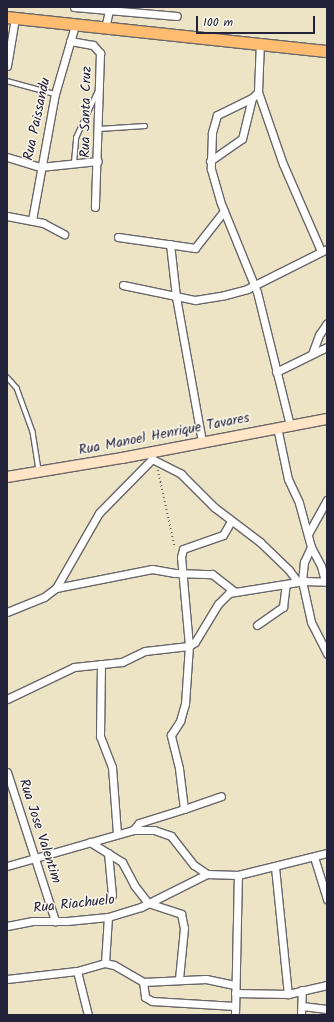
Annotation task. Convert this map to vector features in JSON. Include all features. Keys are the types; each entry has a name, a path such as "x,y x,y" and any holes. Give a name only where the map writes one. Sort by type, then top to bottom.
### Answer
{"main road":[{"path":"11,18 260,42 327,50"}],"street":[{"path":"74,7 177,16"},
{"path":"105,28 109,9"},
{"path":"7,66 11,18"},
{"name":"Rua Paissandu","path":"32,220 40,167 54,94 75,25"},
{"name":"Rua Santa Cruz","path":"70,41 93,45 98,49 100,87 95,207"},
{"path":"123,285 195,300 238,292 324,250 283,164 258,92 260,42"},
{"path":"258,92 252,98 217,115 212,133 210,161 215,189 254,285 290,425"},
{"path":"210,161 242,139 252,98"},
{"path":"7,157 40,167 98,161"},
{"path":"118,237 170,244 187,248 197,247 224,211"},
{"path":"7,216 32,220 48,225 64,234"},
{"path":"170,244 176,297 202,441"},
{"path":"312,354 319,335 327,323"},
{"path":"276,372 327,347"},
{"name":"Rua Manoel Henrique Tavares","path":"7,477 152,457 202,441 327,418"},
{"path":"7,699 66,670 122,662 153,649 176,649 189,646 198,637 218,604 228,593 300,581 326,582 321,566 311,547 299,503 285,468 277,427"},
{"path":"7,612 44,597 56,588 99,513 152,457 181,474 231,521 270,551 300,581"},
{"path":"308,534 327,500"},
{"path":"184,809 179,768 171,735 180,721 185,704 189,646 181,573 181,557 183,549 223,535 231,521"},
{"path":"311,547 304,562 300,581 310,622 327,654"},
{"path":"56,588 152,569 181,573 212,574 234,591"},
{"path":"257,625 283,607 286,584"},
{"path":"101,664 100,736 112,767 117,834"},
{"name":"Rua Jose Valentim","path":"7,772 36,857 55,921"},
{"path":"133,830 139,824 221,796"},
{"path":"7,866 133,830 154,830 171,836 194,864 207,874 238,875 327,853"},
{"path":"90,842 122,862 134,885 148,903 176,911 183,917 179,979"},
{"path":"108,853 112,895"},
{"path":"314,857 327,899"},
{"path":"275,867 288,994"},
{"name":"Rua Riachuelo","path":"7,926 33,921 55,921 108,916 148,903 207,874"},
{"path":"235,1015 234,989 238,875"},
{"path":"105,963 108,916"},
{"path":"7,979 78,971 105,963 114,964 143,982 179,979 206,979 234,989 288,994 327,985"},
{"path":"78,971 88,1015"},
{"path":"143,982 145,997 152,1000 235,1006"},
{"path":"301,1015 302,990"},
{"path":"302,1006 327,1009"}],"lane":[{"path":"7,80 54,94"},
{"path":"74,163 76,138 100,87"},
{"path":"99,130 145,126"},
{"path":"7,377 17,388 33,432 39,472"}],"path":[{"path":"152,457 175,550 181,557"}]}
